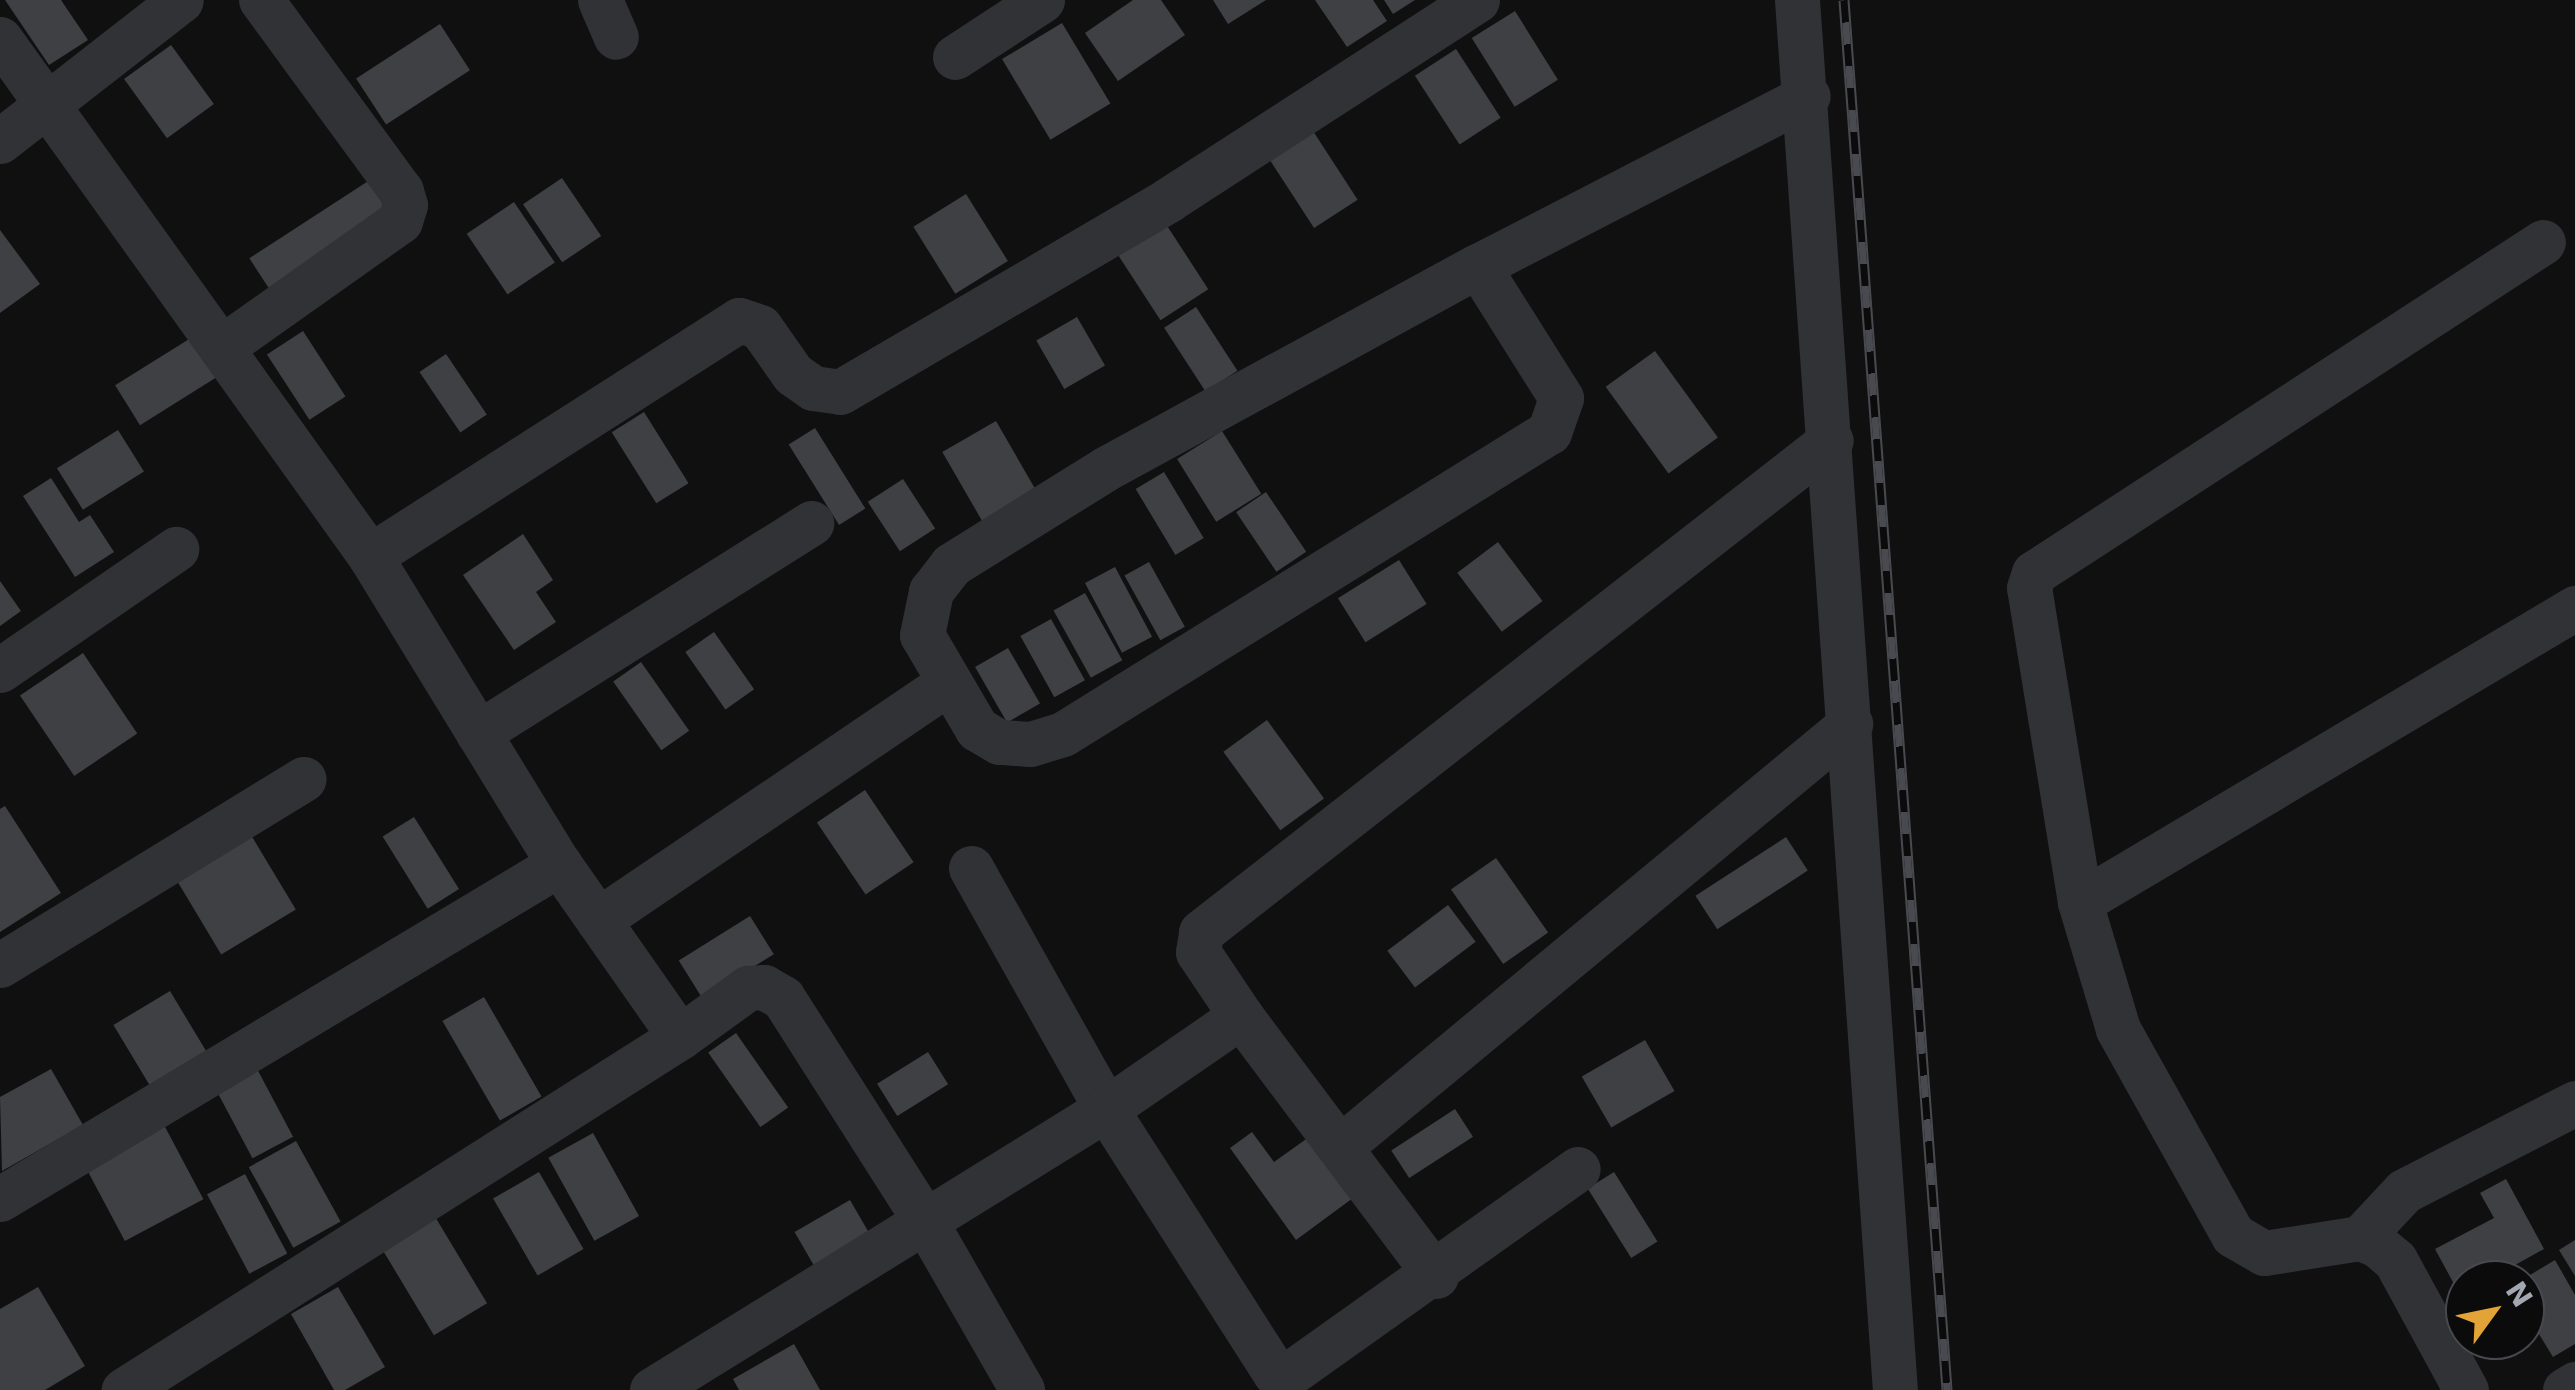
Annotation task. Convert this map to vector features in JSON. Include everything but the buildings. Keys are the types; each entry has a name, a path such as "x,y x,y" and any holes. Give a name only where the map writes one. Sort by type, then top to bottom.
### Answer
{"street":[{"path":"0,141 180,0"},
{"path":"222,347 400,221 405,205 401,191 261,0"},
{"path":"955,58 1042,0"},
{"path":"370,556 739,320 760,327 793,374 813,388 840,392 1168,200 1477,0"},
{"path":"1797,0 1808,96 1895,1390"},
{"path":"0,39 370,556 559,864 680,1037"},
{"path":"1478,266 1561,398 1549,432 1063,734 1030,744 1000,742 977,728 947,684 922,634 922,616 951,565 1105,468 1478,266 1808,96"},
{"path":"2543,242 2034,574 2029,588 2080,902 2118,1029 2233,1234 2264,1253 2360,1238 2404,1191 2575,1103"},
{"path":"1436,1276 1240,1016 1198,952 1201,932 1831,440"},
{"path":"478,733 812,523"},
{"path":"0,670 176,550"},
{"path":"2080,902 2575,608"},
{"path":"598,920 947,684"},
{"path":"1340,1147 1850,724"},
{"path":"0,965 304,779"},
{"path":"0,1199 559,864"},
{"path":"971,868 1106,1109 1275,1373 1287,1384 1578,1169"},
{"path":"146,1384 680,1037 748,988 764,988 782,998 925,1221 1022,1390"},
{"path":"652,1390 1106,1109 1240,1016"},
{"path":"2360,1238 2395,1260 2466,1390"},
{"path":"2565,1390 2575,1384"}],"railway":[{"path":"1844,0 1947,1390"}]}
